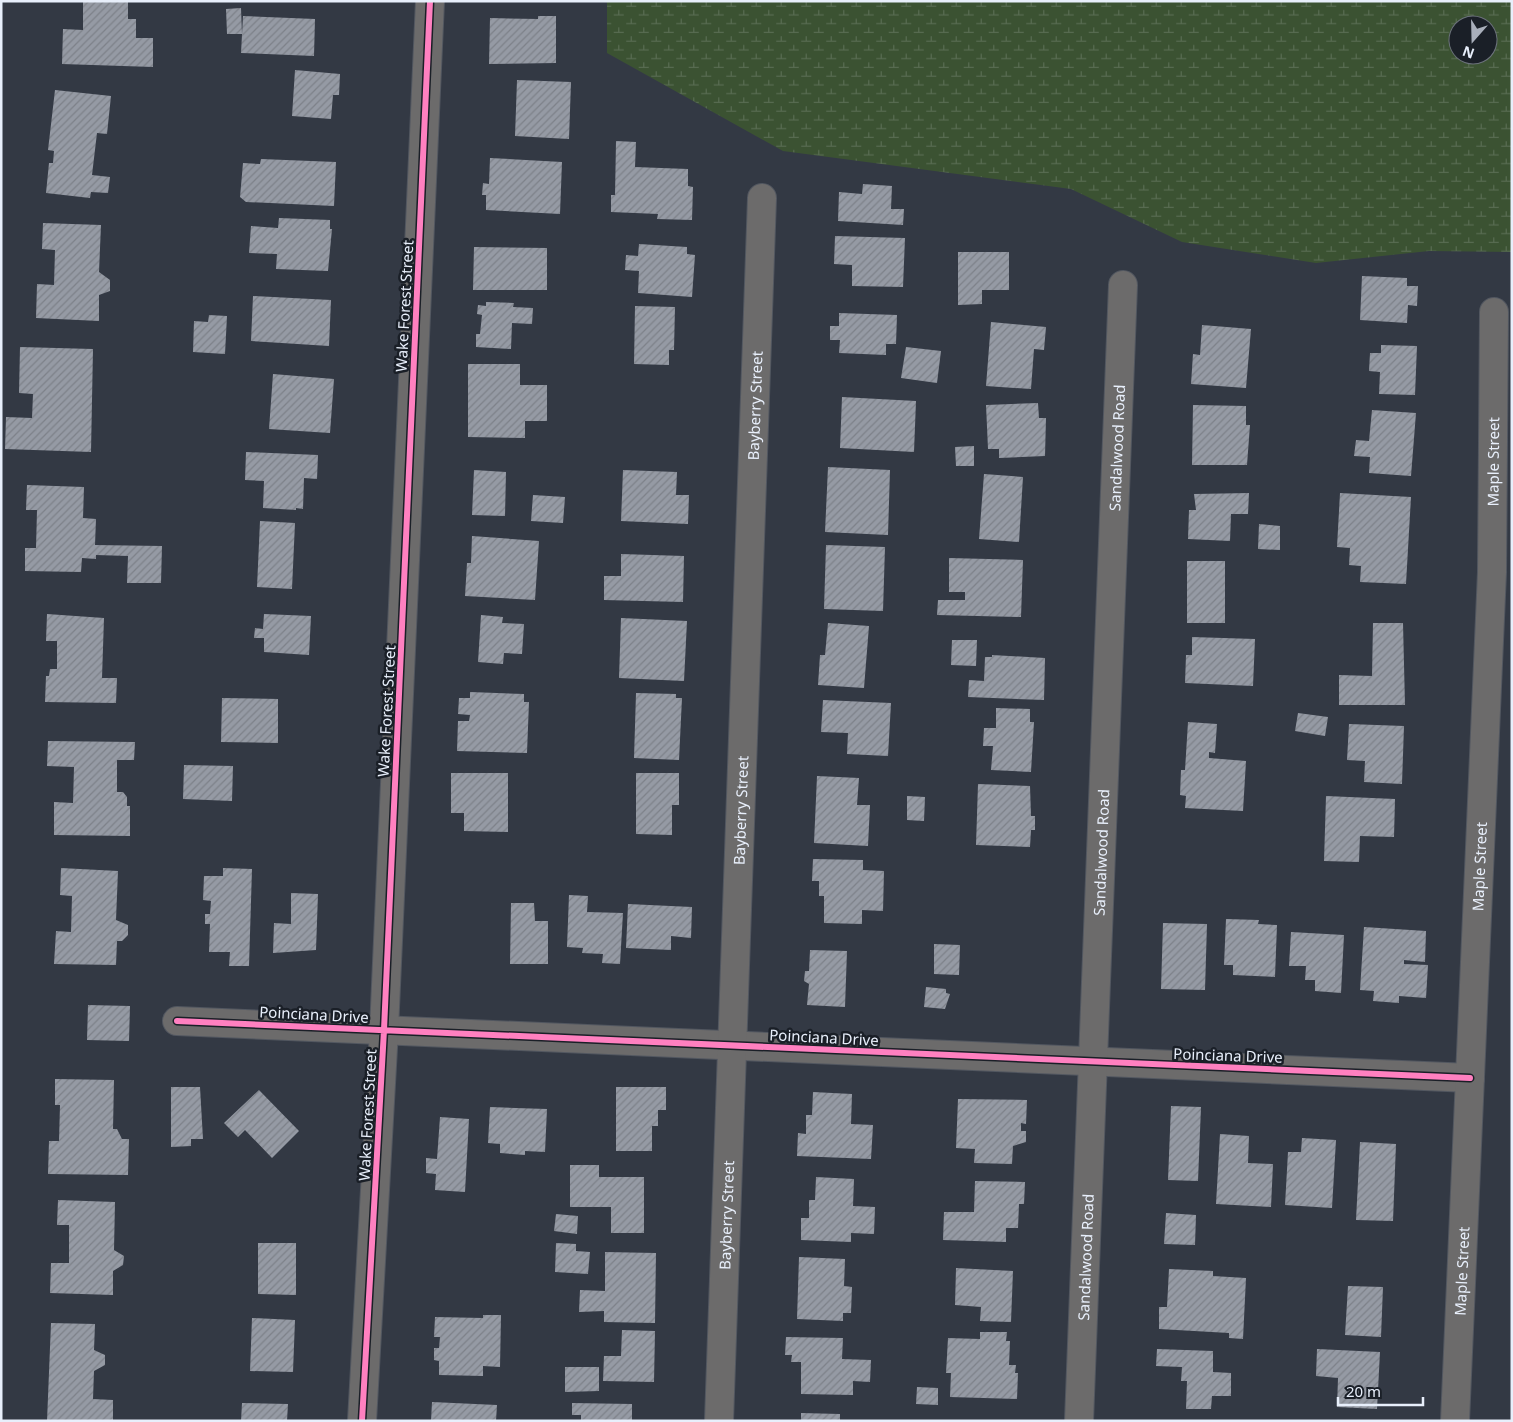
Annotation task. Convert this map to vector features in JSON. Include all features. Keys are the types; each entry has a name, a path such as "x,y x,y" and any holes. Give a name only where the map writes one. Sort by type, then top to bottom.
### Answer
{"street":[{"name":"Wake Forest Street","path":"362,1421 384,1030 430,1"},
{"name":"Bayberry Street","path":"719,1421 762,198"},
{"name":"Sandalwood Road","path":"1079,1421 1123,285"},
{"name":"Maple Street","path":"1455,1421 1470,1078 1502,572 1494,312"},
{"name":"Poinciana Drive","path":"176,1021 1470,1078"}],"green space":[{"path":"607,1 1512,1 1512,252 1429,251 1316,263 1182,242 1071,189 783,151 607,53"}],"building":[{"path":"83,1 128,1 128,19 136,19 136,38 153,38 153,67 62,64 63,29 83,30"},
{"path":"241,8 242,34 227,34 226,9"},
{"path":"243,16 315,19 314,56 241,53"},
{"path":"538,16 556,16 556,63 489,64 490,18 538,19"},
{"path":"295,70 340,74 339,95 333,95 331,119 292,116"},
{"path":"517,80 571,82 569,139 515,136"},
{"path":"55,90 111,96 107,134 97,133 92,175 110,177 108,193 91,192 90,198 46,193 49,163 53,163 54,151 48,150"},
{"path":"616,141 636,142 635,167 688,169 688,186 693,187 692,220 657,219 658,214 611,212 611,195 615,195"},
{"path":"490,158 562,162 560,214 486,210 486,195 482,195 483,183 489,184"},
{"path":"261,159 336,162 334,206 246,202 240,197 243,163 260,164"},
{"path":"863,184 892,186 891,209 904,209 903,225 838,221 839,192 862,194"},
{"path":"279,218 330,220 330,229 332,229 328,271 276,269 277,254 249,253 251,226 278,228"},
{"path":"43,223 101,225 99,272 110,280 110,291 99,295 99,321 36,318 37,284 54,285 55,250 42,249"},
{"path":"835,236 905,238 903,287 852,286 852,265 834,264"},
{"path":"639,244 687,247 687,254 695,255 692,297 638,293 639,271 625,270 626,255 638,256"},
{"path":"474,247 547,248 547,290 473,290"},
{"path":"958,252 1009,252 1009,290 982,290 982,304 958,305"},
{"path":"1362,276 1407,278 1407,286 1418,286 1417,306 1408,305 1407,323 1360,320"},
{"path":"253,296 331,300 329,346 251,341"},
{"path":"486,302 514,303 513,307 533,308 532,324 512,323 511,349 476,347 476,334 480,334 482,315 477,314 478,305 486,306"},
{"path":"635,306 675,307 674,350 669,350 669,365 634,364"},
{"path":"839,313 897,315 896,344 886,344 886,355 839,353 840,340 830,340 830,326 839,326"},
{"path":"209,315 227,316 225,354 193,352 194,321 208,322"},
{"path":"991,322 1046,327 1044,350 1034,349 1031,389 986,386"},
{"path":"1202,325 1251,329 1246,388 1191,384 1193,354 1200,355"},
{"path":"1381,345 1417,346 1415,395 1379,394 1380,372 1369,371 1370,353 1381,353"},
{"path":"20,347 93,349 91,452 5,449 6,417 32,418 33,394 19,393"},
{"path":"906,347 941,351 937,383 901,378"},
{"path":"468,364 520,364 520,385 547,385 547,421 525,421 525,438 468,437"},
{"path":"273,374 334,379 330,433 269,429"},
{"path":"842,397 916,401 914,452 840,448"},
{"path":"1038,403 1039,418 1046,418 1045,456 999,458 999,449 988,449 986,405"},
{"path":"1193,405 1246,406 1246,425 1250,425 1247,465 1192,465"},
{"path":"1372,410 1416,413 1411,476 1369,473 1370,457 1354,456 1356,440 1369,441"},
{"path":"974,446 974,466 956,466 955,447"},
{"path":"246,452 318,455 317,479 304,478 303,509 263,508 264,481 245,480"},
{"path":"828,467 890,470 888,535 825,532"},
{"path":"474,470 506,472 505,516 472,515"},
{"path":"623,470 677,472 676,495 689,495 688,524 621,521"},
{"path":"984,474 1023,477 1019,542 979,539"},
{"path":"27,485 84,487 83,518 96,519 95,545 162,546 161,583 127,583 128,556 96,555 96,559 82,558 81,572 25,571 25,548 36,548 37,510 26,510"},
{"path":"1249,493 1248,514 1231,514 1230,541 1188,539 1189,510 1196,510 1194,494"},
{"path":"1340,493 1411,497 1406,584 1360,582 1361,566 1349,565 1350,548 1337,547"},
{"path":"533,495 565,497 563,523 531,521"},
{"path":"260,521 295,523 292,589 257,587"},
{"path":"1259,524 1280,526 1280,550 1258,549"},
{"path":"472,536 539,541 535,600 465,596 467,563 471,563"},
{"path":"826,545 885,547 883,611 824,609"},
{"path":"621,554 684,556 683,602 604,600 604,576 621,576"},
{"path":"949,558 1023,560 1021,617 937,615 938,600 965,600 965,592 949,592"},
{"path":"1187,561 1225,561 1225,623 1187,623"},
{"path":"47,614 104,618 102,678 117,678 116,703 45,702 46,676 49,676 50,669 57,669 57,641 46,641"},
{"path":"264,614 311,616 309,655 264,652 264,638 254,638 255,628 263,629"},
{"path":"481,615 503,617 502,623 524,624 522,654 504,653 503,664 478,662"},
{"path":"621,618 687,621 684,681 619,678"},
{"path":"828,623 869,626 864,688 818,685 820,655 825,655"},
{"path":"1373,623 1403,623 1405,705 1339,705 1339,675 1372,676"},
{"path":"1192,637 1255,639 1253,686 1185,683 1186,655 1192,655"},
{"path":"952,640 977,640 976,666 951,665"},
{"path":"992,655 1045,658 1044,700 968,697 969,680 984,681 985,657 992,657"},
{"path":"470,692 524,694 524,702 529,702 527,753 457,751 458,721 469,721 470,715 458,714 459,698 470,698"},
{"path":"636,693 676,694 676,698 682,698 679,760 634,758"},
{"path":"222,698 278,699 278,743 221,742"},
{"path":"823,700 891,703 888,756 847,754 848,733 821,732"},
{"path":"996,708 1030,709 1030,722 1034,722 1031,772 991,770 993,746 983,746 984,728 996,728"},
{"path":"1298,713 1328,717 1325,736 1295,731"},
{"path":"1188,722 1217,724 1215,753 1209,752 1209,758 1246,761 1243,811 1185,808 1186,796 1180,795 1181,770 1185,770"},
{"path":"1349,724 1404,726 1402,784 1364,782 1365,761 1347,760"},
{"path":"48,741 135,742 134,760 117,760 117,792 123,792 127,797 127,806 130,806 130,836 54,835 54,802 73,803 74,767 47,766"},
{"path":"184,765 233,766 232,801 183,799"},
{"path":"451,773 508,773 508,832 464,831 464,813 451,813"},
{"path":"636,773 679,773 679,805 672,805 672,835 636,834"},
{"path":"817,776 859,778 857,805 870,805 868,846 814,843"},
{"path":"978,784 1030,786 1031,816 1035,816 1035,830 1031,830 1030,847 976,845"},
{"path":"907,796 925,797 924,821 907,820"},
{"path":"1326,796 1395,799 1394,837 1360,836 1359,862 1324,861"},
{"path":"813,859 863,860 863,870 884,871 883,911 862,910 862,924 824,923 824,896 819,896 819,881 812,881"},
{"path":"61,868 118,871 116,920 128,925 128,935 122,941 117,941 116,965 54,964 56,931 71,932 72,896 60,895"},
{"path":"223,868 252,869 249,966 229,966 230,952 209,952 210,924 205,924 205,914 210,914 211,901 203,900 204,876 223,876"},
{"path":"291,893 318,894 316,950 273,953 274,923 291,924"},
{"path":"569,895 588,896 587,912 623,913 620,964 602,963 603,954 582,953 583,948 567,947"},
{"path":"511,903 534,903 535,921 548,921 548,964 510,964"},
{"path":"628,904 692,907 691,938 671,936 671,950 626,948"},
{"path":"1226,919 1259,920 1258,924 1277,925 1275,977 1233,975 1233,965 1224,965"},
{"path":"1163,923 1207,924 1205,990 1161,989"},
{"path":"1364,927 1426,931 1425,962 1404,960 1404,964 1428,965 1426,998 1399,996 1399,1003 1373,1001 1374,991 1360,990"},
{"path":"1291,932 1344,935 1341,993 1315,991 1315,980 1305,980 1306,966 1289,966"},
{"path":"934,944 960,945 959,975 934,974"},
{"path":"810,950 847,951 845,1007 807,1005 809,984 804,981 805,971 809,971"},
{"path":"926,987 946,989 946,993 950,994 945,1009 924,1007"},
{"path":"88,1005 130,1006 129,1041 87,1040"},
{"path":"55,1079 114,1080 113,1129 117,1129 122,1139 129,1139 128,1175 48,1174 49,1141 59,1141 60,1105 55,1105"},
{"path":"171,1087 200,1087 203,1139 191,1139 191,1146 171,1147"},
{"path":"616,1087 666,1087 666,1110 658,1110 658,1126 652,1126 652,1151 616,1151"},
{"path":"259,1090 299,1131 272,1158 245,1130 238,1137 224,1123"},
{"path":"813,1092 852,1094 851,1124 873,1125 871,1159 797,1156 798,1133 806,1134 806,1115 812,1115"},
{"path":"958,1099 1027,1100 1026,1124 1021,1123 1021,1131 1026,1131 1026,1142 1013,1146 1012,1164 974,1163 975,1149 956,1148"},
{"path":"1171,1106 1201,1107 1198,1181 1168,1180"},
{"path":"490,1107 547,1109 545,1152 525,1151 525,1155 500,1153 500,1144 488,1143"},
{"path":"440,1117 469,1119 465,1192 435,1190 436,1174 426,1173 426,1158 437,1159"},
{"path":"1220,1134 1249,1136 1248,1163 1273,1164 1271,1207 1216,1204"},
{"path":"1302,1138 1336,1140 1332,1208 1285,1205 1288,1152 1301,1152"},
{"path":"1360,1142 1396,1144 1393,1221 1356,1220"},
{"path":"570,1165 599,1165 599,1177 644,1177 644,1233 611,1233 611,1207 570,1207"},
{"path":"816,1177 854,1179 853,1206 875,1207 874,1234 851,1233 851,1242 801,1240 801,1218 809,1218 809,1200 815,1200"},
{"path":"975,1181 1025,1182 1024,1204 1019,1204 1018,1228 1006,1228 1006,1242 943,1240 944,1212 974,1212"},
{"path":"58,1200 115,1202 114,1250 124,1256 123,1265 113,1271 113,1295 50,1293 51,1263 69,1263 69,1225 57,1225"},
{"path":"1166,1213 1196,1215 1195,1245 1164,1244"},
{"path":"556,1214 578,1216 577,1234 554,1231"},
{"path":"258,1243 296,1243 296,1295 258,1294"},
{"path":"556,1243 576,1244 576,1251 590,1252 588,1274 555,1272"},
{"path":"605,1252 656,1253 655,1323 604,1322 604,1311 579,1312 580,1290 605,1291"},
{"path":"799,1257 845,1259 844,1286 852,1287 851,1313 843,1313 843,1321 797,1319"},
{"path":"956,1268 1013,1271 1011,1322 980,1321 981,1307 955,1305"},
{"path":"1169,1269 1213,1271 1213,1276 1246,1278 1243,1339 1229,1338 1229,1333 1159,1329 1159,1307 1167,1307"},
{"path":"1348,1286 1383,1287 1381,1337 1345,1335"},
{"path":"483,1315 501,1315 500,1367 483,1366 483,1376 439,1375 439,1361 434,1360 434,1348 439,1348 440,1337 434,1337 435,1317 483,1318"},
{"path":"252,1318 295,1320 293,1372 250,1371"},
{"path":"51,1323 95,1324 94,1350 105,1355 105,1365 94,1371 93,1399 113,1400 113,1421 47,1421"},
{"path":"622,1330 655,1331 654,1382 603,1381 604,1356 621,1356"},
{"path":"980,1332 1007,1332 1006,1341 1010,1341 1009,1365 1016,1365 1015,1373 1018,1373 1017,1399 950,1397 951,1373 946,1373 948,1338 980,1339"},
{"path":"786,1337 843,1338 842,1359 871,1360 870,1382 853,1381 853,1395 801,1394 801,1362 791,1362 792,1355 785,1355"},
{"path":"1157,1349 1213,1351 1213,1372 1231,1373 1231,1396 1212,1396 1211,1409 1186,1409 1187,1381 1181,1381 1182,1367 1156,1366"},
{"path":"1317,1349 1380,1352 1377,1409 1337,1407 1338,1378 1316,1376"},
{"path":"565,1367 599,1367 599,1391 565,1392"},
{"path":"917,1387 938,1388 938,1405 916,1404"},
{"path":"432,1402 497,1405 496,1421 431,1421"},
{"path":"242,1403 288,1404 287,1421 241,1421"},
{"path":"572,1403 632,1404 632,1421 581,1421 581,1415 572,1415"},
{"path":"801,1413 840,1414 840,1421 801,1421"}],"cycle path":[{"path":"362,1421 384,1030 430,1"},
{"path":"177,1021 1470,1078"}]}
